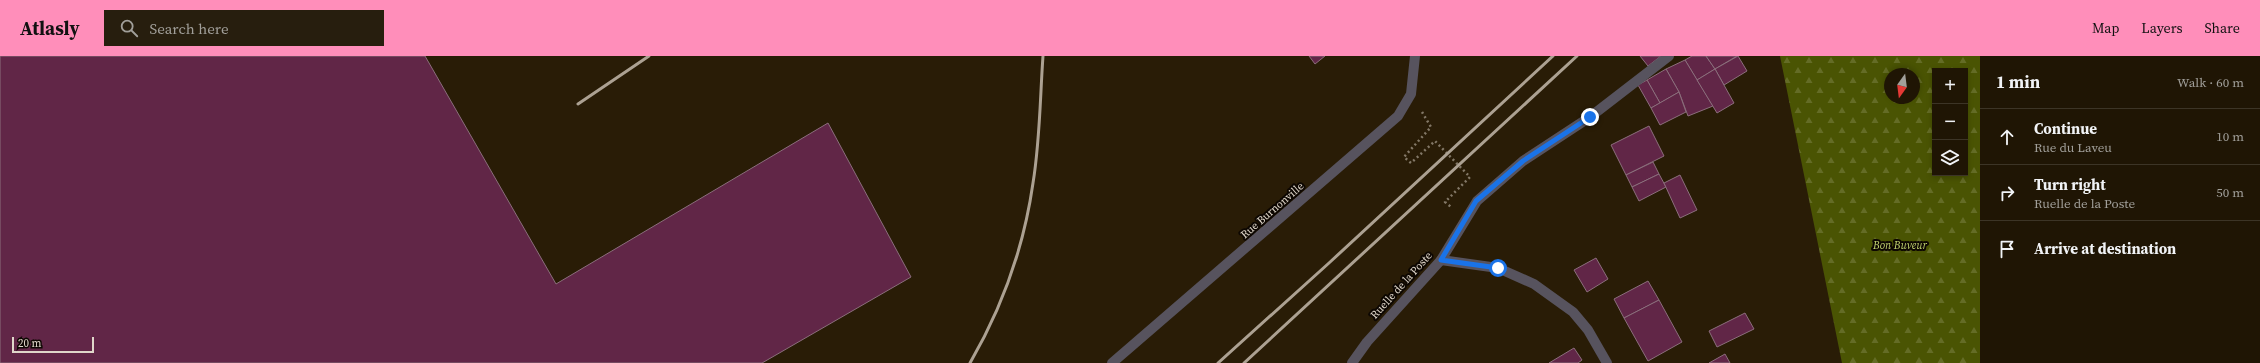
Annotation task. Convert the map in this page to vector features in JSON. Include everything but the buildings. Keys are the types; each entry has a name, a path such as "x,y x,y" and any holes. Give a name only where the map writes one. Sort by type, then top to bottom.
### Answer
{"street":[{"name":"Rue Burnonville","path":"1112,363 1398,116 1411,94 1415,56"},
{"name":"Ruelle de la Poste","path":"1352,363 1366,342 1441,260 1476,201 1523,161 1590,117 1669,56"},
{"path":"1441,260 1498,268 1534,284 1573,312 1588,330 1607,363"}],"path":[{"path":"1431,127 1404,156 1411,163 1435,141 1470,177"}],"green space":[{"name":"Bon Buveur","path":"1780,56 1980,56 1980,363 1842,363"}],"railway":[{"path":"578,104 649,56"},
{"path":"970,363 982,342 1002,298 1018,253 1024,230 1033,183 1037,151 1043,56"},
{"path":"1218,363 1329,263 1553,56"},
{"path":"1244,363 1577,56"}],"route":[{"path":"1498,268 1441,260 1476,201 1523,161 1590,117"}]}
